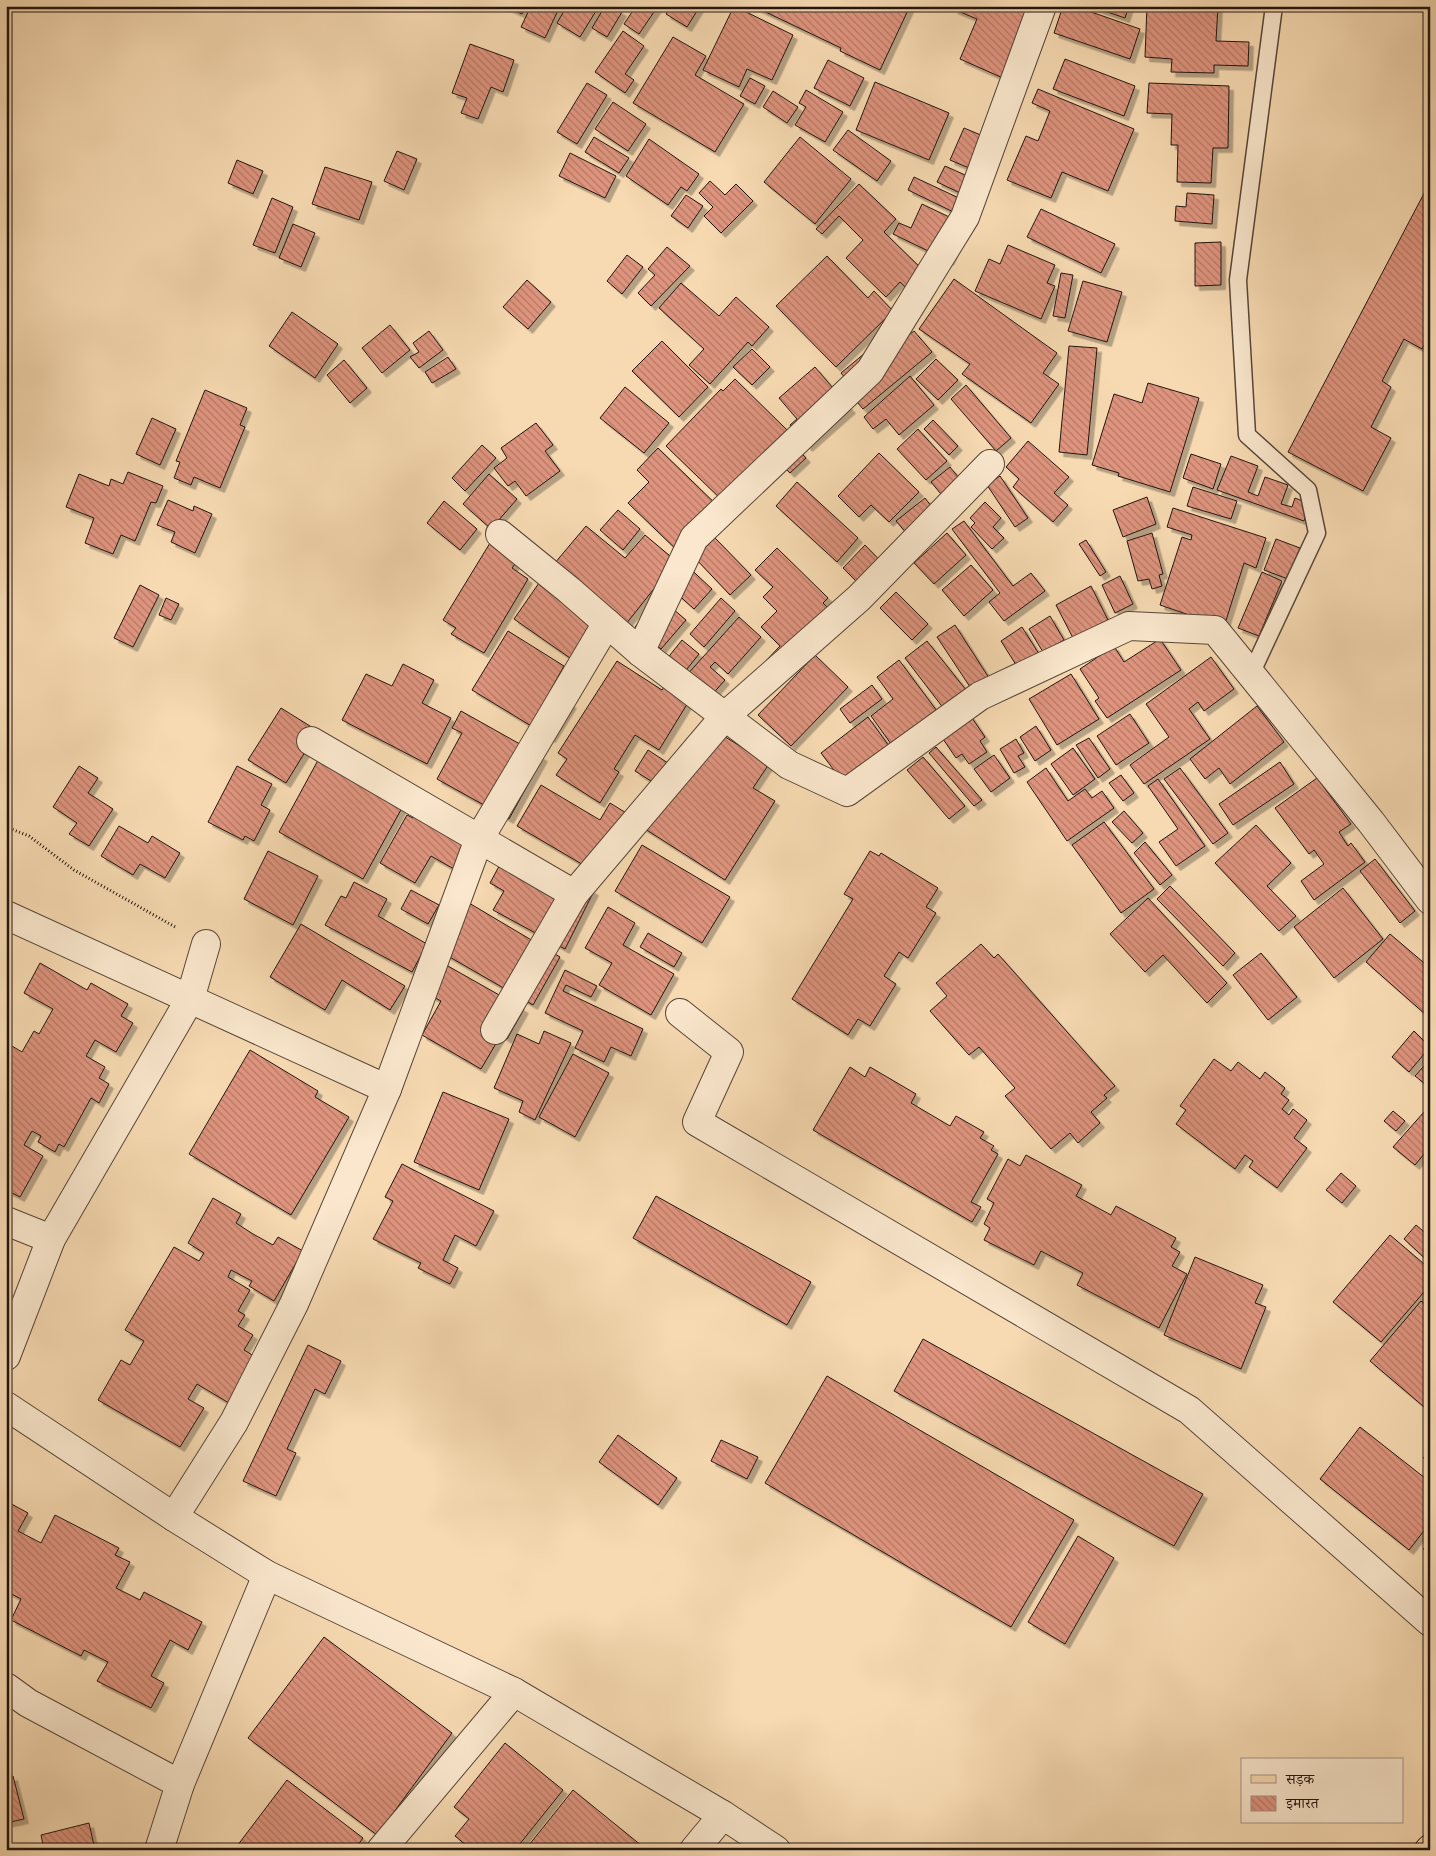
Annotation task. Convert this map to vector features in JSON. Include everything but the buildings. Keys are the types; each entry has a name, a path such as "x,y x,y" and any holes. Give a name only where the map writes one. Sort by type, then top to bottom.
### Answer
{"street":[{"path":"640,652 694,538 870,370 885,346 965,217 1042,6"},
{"path":"495,1030 574,894 724,716 859,598 990,464"},
{"path":"500,534 640,652 724,716 789,764 846,792 980,696 1129,626 1215,630 1371,822 1430,900"},
{"path":"174,1517 234,1422 294,1304 388,1089 479,839 607,623"},
{"path":"311,742 574,894"},
{"path":"6,915 388,1089"},
{"path":"6,1356 51,1239 190,998 206,944"},
{"path":"680,1013 729,1052 697,1122 1189,1410 1430,1622"},
{"path":"6,1221 51,1239"},
{"path":"6,1406 174,1517 267,1575 514,1692 723,1814 776,1850"},
{"path":"159,1850 180,1784 267,1575"},
{"path":"6,1687 28,1703 180,1784"},
{"path":"381,1850 514,1692"},
{"path":"694,1850 723,1814"}],"lane":[{"path":"1251,674 1317,532 1308,490 1247,435 1238,280 1274,6"}],"path":[{"path":"6,827 29,836 74,870 206,944"}]}
